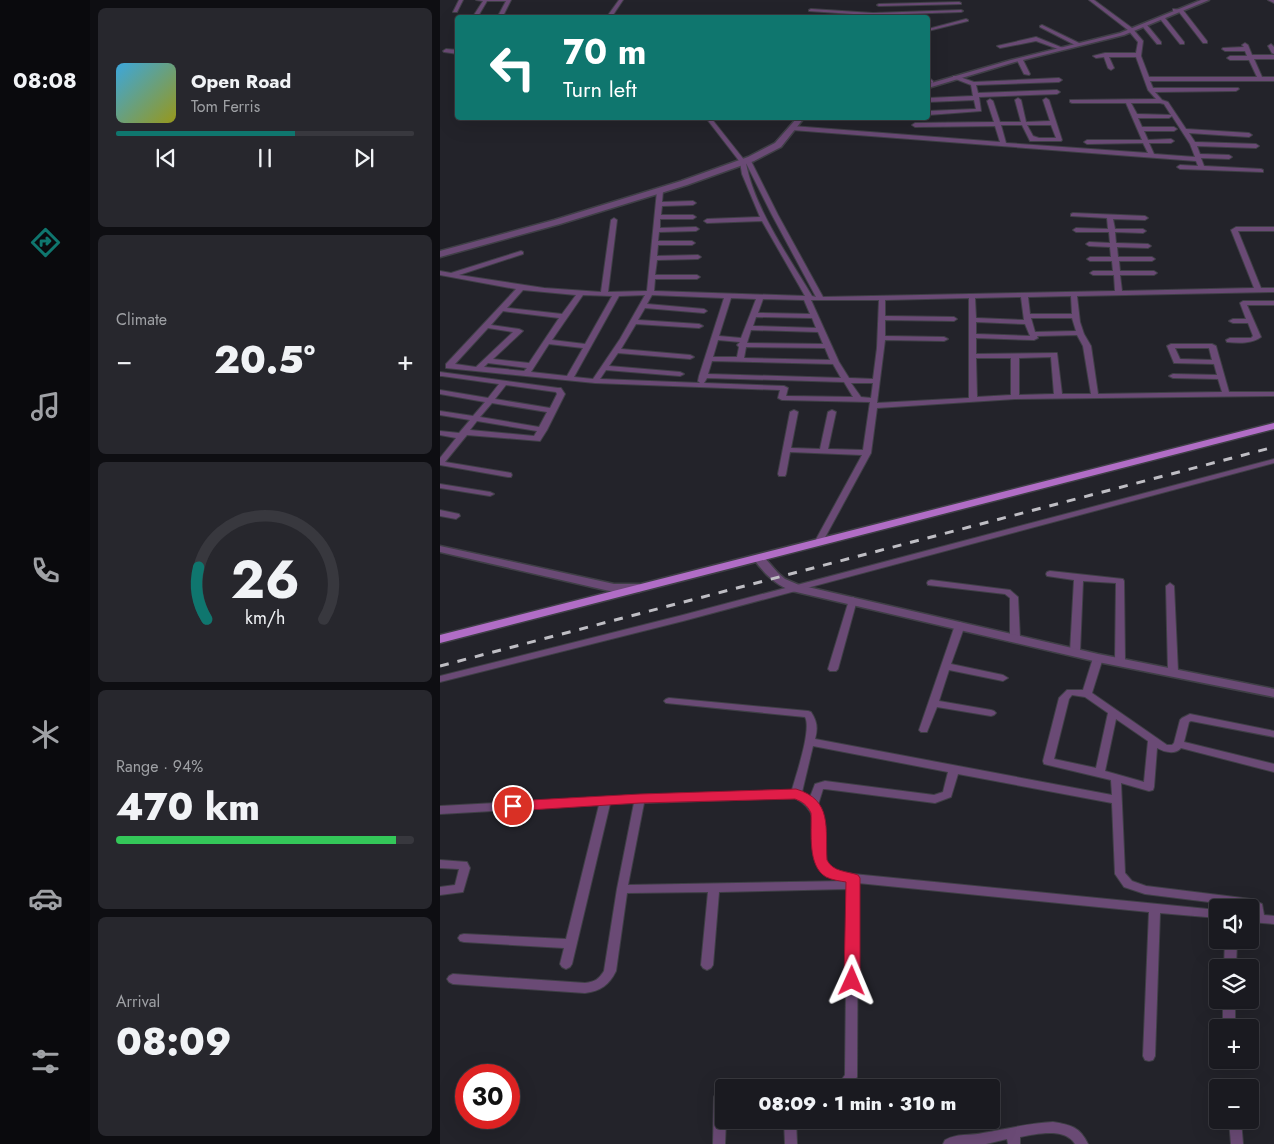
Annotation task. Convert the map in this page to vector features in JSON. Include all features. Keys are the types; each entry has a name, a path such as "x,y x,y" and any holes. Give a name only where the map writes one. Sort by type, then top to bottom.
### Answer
{"main road":[{"path":"440,639 1274,426"}],"street":[{"path":"455,11 462,0"},
{"path":"478,0 509,0 501,15"},
{"path":"476,15 486,0"},
{"path":"610,15 621,0"},
{"path":"1091,0 1131,30 1141,42 1138,54 1152,90 1160,101"},
{"path":"949,78 1146,26 1198,0"},
{"path":"930,83 1082,45 1131,30 1206,0"},
{"path":"1270,0 1274,2"},
{"path":"879,5 924,2 959,3"},
{"path":"924,2 928,12"},
{"path":"811,10 873,14 961,11"},
{"path":"1178,10 1204,42"},
{"path":"1163,18 1182,43"},
{"path":"930,29 966,20"},
{"path":"1042,26 1077,44"},
{"path":"1146,26 1159,43"},
{"path":"1000,46 1036,39 1060,48"},
{"path":"1271,46 1274,52"},
{"path":"1225,49 1246,47 1260,79"},
{"path":"446,51 455,52"},
{"path":"1096,56 1138,54"},
{"path":"1105,55 1111,68"},
{"path":"1230,58 1274,57"},
{"path":"1020,60 1027,74"},
{"path":"949,78 973,84 1059,80"},
{"path":"1147,79 1274,79"},
{"path":"930,113 979,110 973,84"},
{"path":"1223,89 1228,98"},
{"path":"1152,90 1199,92 1236,89"},
{"path":"930,100 1058,92"},
{"path":"1018,100 1024,124 1031,138 1059,140 1046,100"},
{"path":"990,101 1004,144"},
{"path":"1072,101 1160,101 1166,103 1193,144 1200,161"},
{"path":"1128,101 1152,156"},
{"path":"1134,116 1169,116"},
{"path":"710,120 745,161 820,298"},
{"path":"440,254 660,191 745,161 766,153 778,144 798,120"},
{"path":"792,128 803,120"},
{"path":"915,125 1053,123"},
{"path":"970,124 975,142"},
{"path":"940,125 944,140"},
{"path":"792,128 1152,156 1200,161 1213,168 1261,171"},
{"path":"1140,129 1174,128"},
{"path":"1185,131 1249,135"},
{"path":"1087,142 1171,141"},
{"path":"1193,144 1256,146"},
{"path":"1180,167 1200,161 1229,157"},
{"path":"745,161 744,174 764,219 808,298 835,362 858,399"},
{"path":"1213,168 1214,178"},
{"path":"595,382 650,293 660,191"},
{"path":"659,204 693,203"},
{"path":"1073,216 1145,218"},
{"path":"1110,216 1119,294"},
{"path":"658,217 693,217"},
{"path":"707,221 764,219"},
{"path":"604,294 614,220"},
{"path":"657,230 696,229"},
{"path":"1258,290 1234,230 1274,229"},
{"path":"1076,230 1143,231"},
{"path":"656,243 692,243"},
{"path":"1089,244 1148,246"},
{"path":"443,275 521,252"},
{"path":"654,258 698,257"},
{"path":"1090,259 1152,259"},
{"path":"1093,273 1154,274"},
{"path":"443,275 521,288 581,293 650,293 808,298 972,297 1274,290"},
{"path":"652,277 697,277"},
{"path":"441,375 521,288"},
{"path":"526,374 581,293"},
{"path":"569,379 617,294"},
{"path":"1074,295 1074,316 1087,346 1095,396"},
{"path":"701,384 728,296"},
{"path":"740,360 742,342 755,315 760,296"},
{"path":"973,336 1034,338 1024,296"},
{"path":"972,297 973,400"},
{"path":"818,543 867,453 881,338 882,298"},
{"path":"1230,340 1256,339 1257,337 1243,303 1274,303"},
{"path":"642,306 704,311"},
{"path":"501,309 564,316"},
{"path":"755,315 815,316"},
{"path":"973,320 1074,316"},
{"path":"882,318 954,319"},
{"path":"1233,321 1251,321"},
{"path":"633,322 699,326"},
{"path":"478,369 519,331 486,326"},
{"path":"749,328 821,330"},
{"path":"1032,334 1080,333"},
{"path":"715,338 742,342 828,346"},
{"path":"881,338 944,338"},
{"path":"547,342 588,346"},
{"path":"1217,362 1177,361 1171,346 1212,346 1217,362 1226,394"},
{"path":"615,351 690,357"},
{"path":"974,356 1054,355 1058,396"},
{"path":"1015,356 1015,397"},
{"path":"709,359 835,362"},
{"path":"487,361 532,366"},
{"path":"449,366 595,382 784,388 782,398 858,399 873,403 1058,396 1274,394"},
{"path":"604,368 680,374"},
{"path":"440,433 538,439 561,394 558,390 441,375"},
{"path":"703,376 876,381"},
{"path":"1174,376 1221,377"},
{"path":"505,383 441,459 508,475"},
{"path":"440,392 553,411"},
{"path":"782,474 794,412"},
{"path":"824,451 832,412"},
{"path":"440,413 543,430"},
{"path":"787,450 867,453"},
{"path":"440,679 794,589 1274,461"},
{"path":"440,486 490,494"},
{"path":"440,513 456,516"},
{"path":"440,549 614,588 642,588"},
{"path":"759,558 775,579 794,589 853,600 1098,658 1274,693"},
{"path":"1050,574 1120,581 1120,662"},
{"path":"1075,652 1079,578"},
{"path":"931,584 1011,594 1014,597 1015,638"},
{"path":"1170,586 1174,672"},
{"path":"832,669 853,600"},
{"path":"924,730 960,625"},
{"path":"1086,694 1098,658"},
{"path":"945,666 1003,678"},
{"path":"1153,739 1149,787 1048,761 1064,698 1070,692 1086,694 1170,749 1175,749 1185,720 1190,717 1274,734"},
{"path":"668,701 808,714 812,721 810,742 796,794"},
{"path":"933,703 991,713"},
{"path":"1100,773 1113,711"},
{"path":"810,742 1117,800"},
{"path":"1178,744 1274,768"},
{"path":"813,804 819,787 825,785 935,799 947,794 954,769"},
{"path":"1116,778 1120,874 1128,884 1145,890 1218,899"},
{"path":"440,810 640,799 796,794 806,798 813,804 818,813 820,860 824,868 832,874 853,882"},
{"path":"453,979 585,988 598,987 606,979 610,971 622,889 640,799"},
{"path":"566,964 605,802"},
{"path":"440,864 458,864 465,868 459,889 440,891"},
{"path":"849,1079 851,1077 853,882"},
{"path":"622,889 714,888 853,882 1209,913"},
{"path":"707,965 714,888"},
{"path":"1150,1056 1155,908"},
{"path":"1259,918 1274,920"},
{"path":"464,938 571,944"},
{"path":"719,1129 719,1144"},
{"path":"790,1129 791,1144"},
{"path":"949,1144 964,1139 1013,1138 1034,1129 1068,1129 1077,1133 1082,1144"},
{"path":"1236,1129 1237,1144"}],"railway":[{"path":"440,666 1274,447"}],"route":[{"path":"513,806 640,799 796,794 806,798 813,804 818,813 820,860 824,868 832,874 853,878 852,981"}]}
